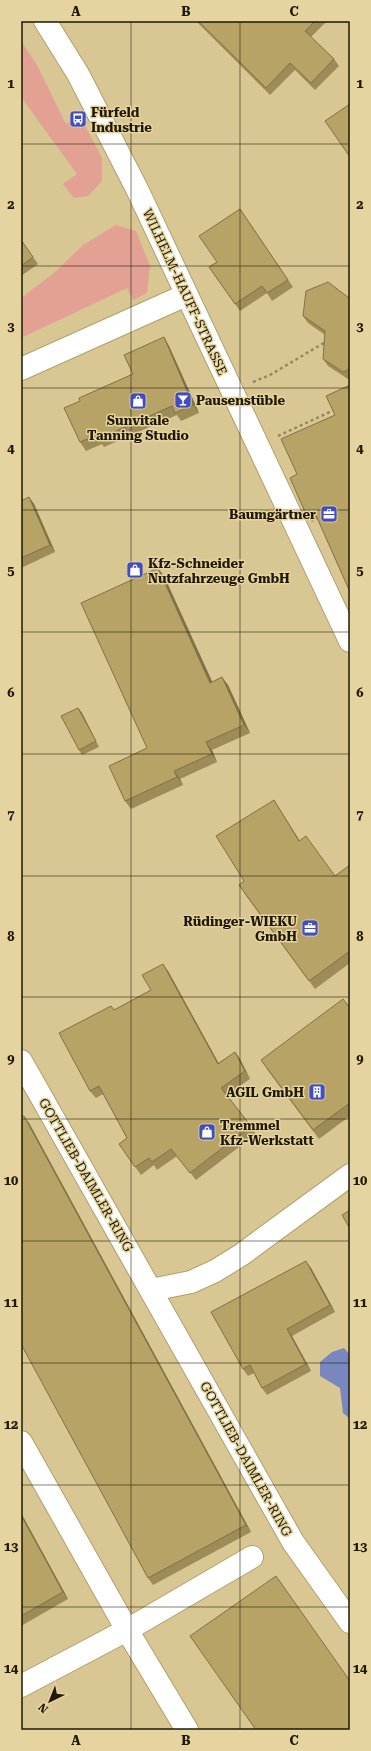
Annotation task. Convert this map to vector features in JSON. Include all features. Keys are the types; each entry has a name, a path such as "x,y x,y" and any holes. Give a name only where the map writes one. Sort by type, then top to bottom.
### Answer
{"street":[{"name":"WILHELM-HAUFF-STRASSE","path":"45,21 78,74 137,189 348,635"},
{"path":"21,369 186,295"},
{"name":"GOTTLIEB-DAIMLER-RING","path":"21,1060 293,1542 350,1622"},
{"path":"151,1290 191,1282 215,1271 241,1255 350,1175"},
{"path":"21,1442 127,1630 187,1730"},
{"path":"21,1686 127,1630 252,1557"}],"path":[{"path":"232,392 270,375 329,339"},
{"path":"279,436 334,410"}],"shaded area":[{"path":"21,41 37,65 66,124 80,116 102,158 102,181 88,196 74,198 63,184 77,174 21,97"},
{"path":"116,225 136,231 150,266 147,293 133,300 127,288 21,338 21,298 54,273 83,245"}],"water":[{"path":"344,1348 350,1355 350,1419 343,1413 340,1388 320,1376 320,1362 332,1352"}],"building":[{"path":"198,21 315,21 305,31 334,59 311,83 290,63 266,88"},
{"path":"350,104 350,157 325,121"},
{"path":"240,209 288,280 267,293 262,286 235,304 209,267 217,262 199,236"},
{"path":"21,240 33,257 21,266"},
{"path":"328,282 349,298 350,297 350,369 343,372 323,359 325,331 303,316 306,291"},
{"path":"164,337 193,405 175,413 172,406 98,439 97,435 80,442 64,408 80,401 79,398 133,374 124,355"},
{"path":"350,385 350,592 314,511 306,514 290,478 297,474 281,439 335,415 326,396"},
{"path":"29,497 50,545 21,558 21,501"},
{"path":"158,568 210,683 222,677 244,725 206,742 212,754 174,771 177,777 125,801 109,766 147,748 81,603"},
{"path":"78,708 96,741 79,750 61,716"},
{"name":"Rüdinger-WIEKU GmbH","path":"274,800 299,841 306,836 335,876 350,865 350,951 309,981 239,885 244,881 216,836"},
{"path":"163,964 218,1064 235,1052 245,1071 221,1088 251,1126 190,1173 171,1149 152,1162 149,1158 135,1167 119,1144 127,1138 99,1086 90,1091 59,1033 111,1006 114,1010 151,990 142,975"},
{"name":"AGIL GmbH","path":"343,999 350,1008 350,1103 313,1130 261,1060"},
{"path":"24,1116 246,1525 148,1578 21,1344 21,1117"},
{"path":"350,1210 350,1229 342,1215"},
{"path":"306,1261 330,1305 287,1329 306,1364 262,1388 250,1365 243,1369 211,1312"},
{"path":"21,1515 63,1592 21,1616"},
{"path":"276,1576 350,1681 350,1730 256,1730 190,1636"}],"place":[{"name":"Fürfeld Industrie","path":"78,119"},
{"name":"Pausenstüble","path":"183,400"},
{"name":"Sunvitale Tanning Studio","path":"138,401"},
{"name":"Baumgärtner","path":"329,514"},
{"name":"Kfz-Schneider Nutzfahrzeuge GmbH","path":"135,570"},
{"name":"Rüdinger-WIEKU GmbH","path":"310,928"},
{"name":"AGIL GmbH","path":"317,1092"},
{"name":"Tremmel Kfz-Werkstatt","path":"207,1132"}]}
